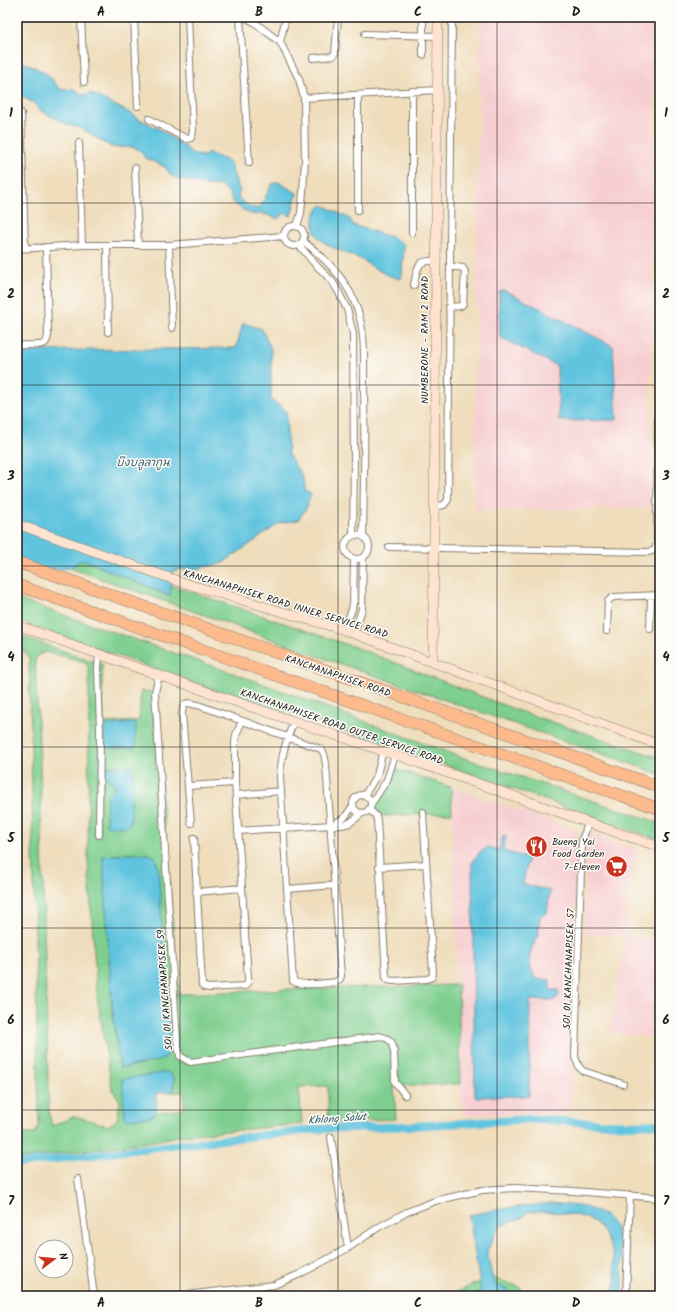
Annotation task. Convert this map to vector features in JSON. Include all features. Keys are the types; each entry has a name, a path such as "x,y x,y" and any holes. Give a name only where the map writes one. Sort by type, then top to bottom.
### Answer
{"highway":[{"name":"KANCHANAPHISEK ROAD","path":"17,562 660,787"},
{"name":"KANCHANAPHISEK ROAD","path":"17,585 660,809"}],"main road":[{"name":"NUMBERONE - RAM 2 ROAD","path":"433,663 438,17"},
{"name":"KANCHANAPHISEK ROAD INNER SERVICE ROAD","path":"17,524 181,582 354,633 433,663 660,744"},
{"name":"KANCHANAPHISEK ROAD OUTER SERVICE ROAD","path":"17,625 395,755 588,824 660,847"}],"street":[{"path":"81,17 84,82"},
{"path":"134,17 138,106"},
{"path":"149,119 187,139 190,139 192,136 188,17"},
{"path":"240,17 249,163"},
{"path":"245,17 280,42 299,79 304,98 303,192 301,213 297,226"},
{"path":"280,42 286,17"},
{"path":"313,58 333,56 335,53 338,17"},
{"path":"423,17 423,55"},
{"path":"434,507 444,505 448,500 452,17"},
{"path":"365,34 438,36"},
{"path":"438,57 451,57"},
{"path":"304,98 437,90"},
{"path":"412,91 412,233"},
{"path":"358,94 358,210"},
{"path":"21,114 25,248"},
{"path":"79,143 82,246"},
{"path":"437,160 451,160"},
{"path":"135,168 138,245"},
{"path":"297,226 290,227 285,232 284,236 287,243 291,246 301,243"},
{"path":"297,226 304,234 301,243"},
{"path":"17,249 107,245 169,245 284,236"},
{"path":"301,243 314,263 332,281 338,291 347,309 353,334 353,535"},
{"path":"301,243 322,258 342,280 354,300 361,323 364,343 365,434 362,536"},
{"path":"107,245 108,332"},
{"path":"169,245 172,328"},
{"path":"17,345 42,345 47,340 46,247"},
{"path":"414,285 417,270 421,263 436,260"},
{"path":"436,314 449,311 461,306 463,303 465,272 463,268 450,266"},
{"path":"435,408 449,407"},
{"path":"388,547 649,552 655,550 657,544 658,418 660,408"},
{"path":"353,535 362,536 368,541 370,548 368,554 362,558 354,559 347,554 344,547 347,540 353,535"},
{"path":"354,633 362,609 362,558"},
{"path":"344,630 353,603 354,559"},
{"path":"606,631 609,599 613,597 660,595"},
{"path":"650,629 651,596"},
{"path":"99,654 99,835"},
{"name":"SOI 01 KANCHANAPISEK 59","path":"159,674 155,692 177,1041 180,1056 190,1062 380,1036 388,1039 392,1043 394,1052 395,1082 405,1095"},
{"path":"191,823 182,714 185,704 198,705 288,738 321,749 324,754 326,764 340,979 336,982 304,984 297,984 293,981 280,777 281,761 288,738 294,721"},
{"path":"194,838 202,984 204,988 245,986 248,983 235,783 235,742 236,735 242,721"},
{"path":"364,796 377,775 383,751"},
{"path":"238,831 331,825 344,826 352,822 362,813 365,813 370,807 387,780 395,755"},
{"path":"188,786 235,783"},
{"path":"236,795 281,792"},
{"path":"362,813 356,811 353,803 356,798 361,795 369,798 370,807 376,816 386,977 388,980 393,981 427,979 432,977 433,973 424,812"},
{"path":"331,825 344,818 354,806"},
{"name":"SOI 01 KANCHANAPISEK 57","path":"588,824 582,840 575,1056 579,1067 583,1070 623,1084"},
{"path":"379,867 426,864"},
{"path":"287,889 335,885"},
{"path":"196,892 242,888"},
{"path":"331,1137 348,1248"},
{"path":"78,1179 94,1296"},
{"path":"176,1296 274,1285 300,1274 348,1248 379,1227 407,1212 454,1195 482,1190 514,1188 660,1198"},
{"path":"626,1296 630,1195"}],"shaded area":[{"path":"480,17 655,17 649,508 474,510"},
{"path":"451,787 578,831 570,1113 462,1115"},
{"path":"589,833 639,851 629,881 625,936 583,934"},
{"path":"625,936 660,940 660,1038 610,1032"}],"green space":[{"path":"84,560 169,596 171,585 360,649 516,710 660,758 660,774 306,652 70,568"},
{"path":"17,599 250,679 458,756 660,823 660,839 638,833 415,754 197,684 17,620"},
{"path":"17,635 102,664 103,723 139,721 141,691 151,692 153,696 179,994 291,989 458,985 461,1084 394,1086 396,1119 328,1122 328,1086 299,1087 302,1124 185,1135 142,1143 17,1159 17,1134 35,1134 39,1125 29,658 20,646 17,645","holes":["46,652 86,662 89,669 88,862 97,996 112,1089 120,1101 117,1120 108,1126 75,1116 52,1126 49,1114 40,763 35,660 38,655","148,854 155,857 158,867 120,1068 112,1006 103,856","168,1072 174,1078 173,1092 184,1092 184,1109 157,1112 150,1117 123,1087 122,1080"]},
{"path":"396,769 451,787 452,813 382,816 375,808 375,803 388,786"},
{"path":"490,1277 519,1287 530,1296 448,1296"}],"water":[{"path":"20,61 45,73 61,89 74,89 83,95 90,93 132,114 161,130 191,153 205,156 208,153 229,161 240,192 238,195 239,199 252,208 260,208 272,184 278,182 297,193 291,216 285,213 278,219 262,213 255,215 249,213 234,203 228,191 221,186 208,186 175,178 165,167 144,157 138,149 129,147 111,147 81,128 69,125 38,109 36,104 17,95 17,62"},
{"path":"323,205 350,219 353,225 394,238 404,245 401,279 385,274 363,260 323,242 314,230 314,218 317,211"},
{"path":"504,290 613,346 617,420 559,421 557,366 500,337 499,292"},
{"name":"บึงบลูลากูน","path":"243,323 262,329 271,349 271,400 286,410 288,454 303,478 304,491 311,494 306,509 298,520 280,523 223,563 196,569 180,569 173,571 170,596 84,560 70,568 17,572 17,351 236,348"},
{"path":"136,723 135,748 105,748 105,725"},
{"path":"129,765 132,767 133,772 131,821 128,826 119,827 106,825 107,795 115,787 112,782 105,777 104,772 106,767"},
{"path":"503,836 506,837 503,851 528,858 523,884 550,891 547,913 540,917 538,935 531,950 529,962 535,979 550,980 550,990 558,990 559,995 555,1000 530,1000 529,1096 475,1097 472,863 479,853 488,847 499,850"},
{"path":"148,854 155,857 158,867 170,1050 165,1058 158,1061 120,1068 112,1006 103,856"},
{"path":"168,1072 174,1078 173,1092 156,1093 157,1112 150,1117 125,1119 122,1079"},
{"path":"552,1203 586,1207 606,1216 616,1228 622,1256 623,1286 621,1296 612,1296 615,1288 614,1263 607,1238 599,1226 593,1221 565,1213 527,1212 522,1218 500,1226 487,1251 495,1284 508,1290 510,1296 470,1296 481,1291 469,1215 507,1208"}],"waterway":[{"name":"Khlong Salut","path":"17,1164 321,1129 533,1119 628,1125 660,1124"}],"place":[{"name":"Bueng Yai Food Garden","path":"536,847"},
{"name":"7-Eleven","path":"616,866"}]}
